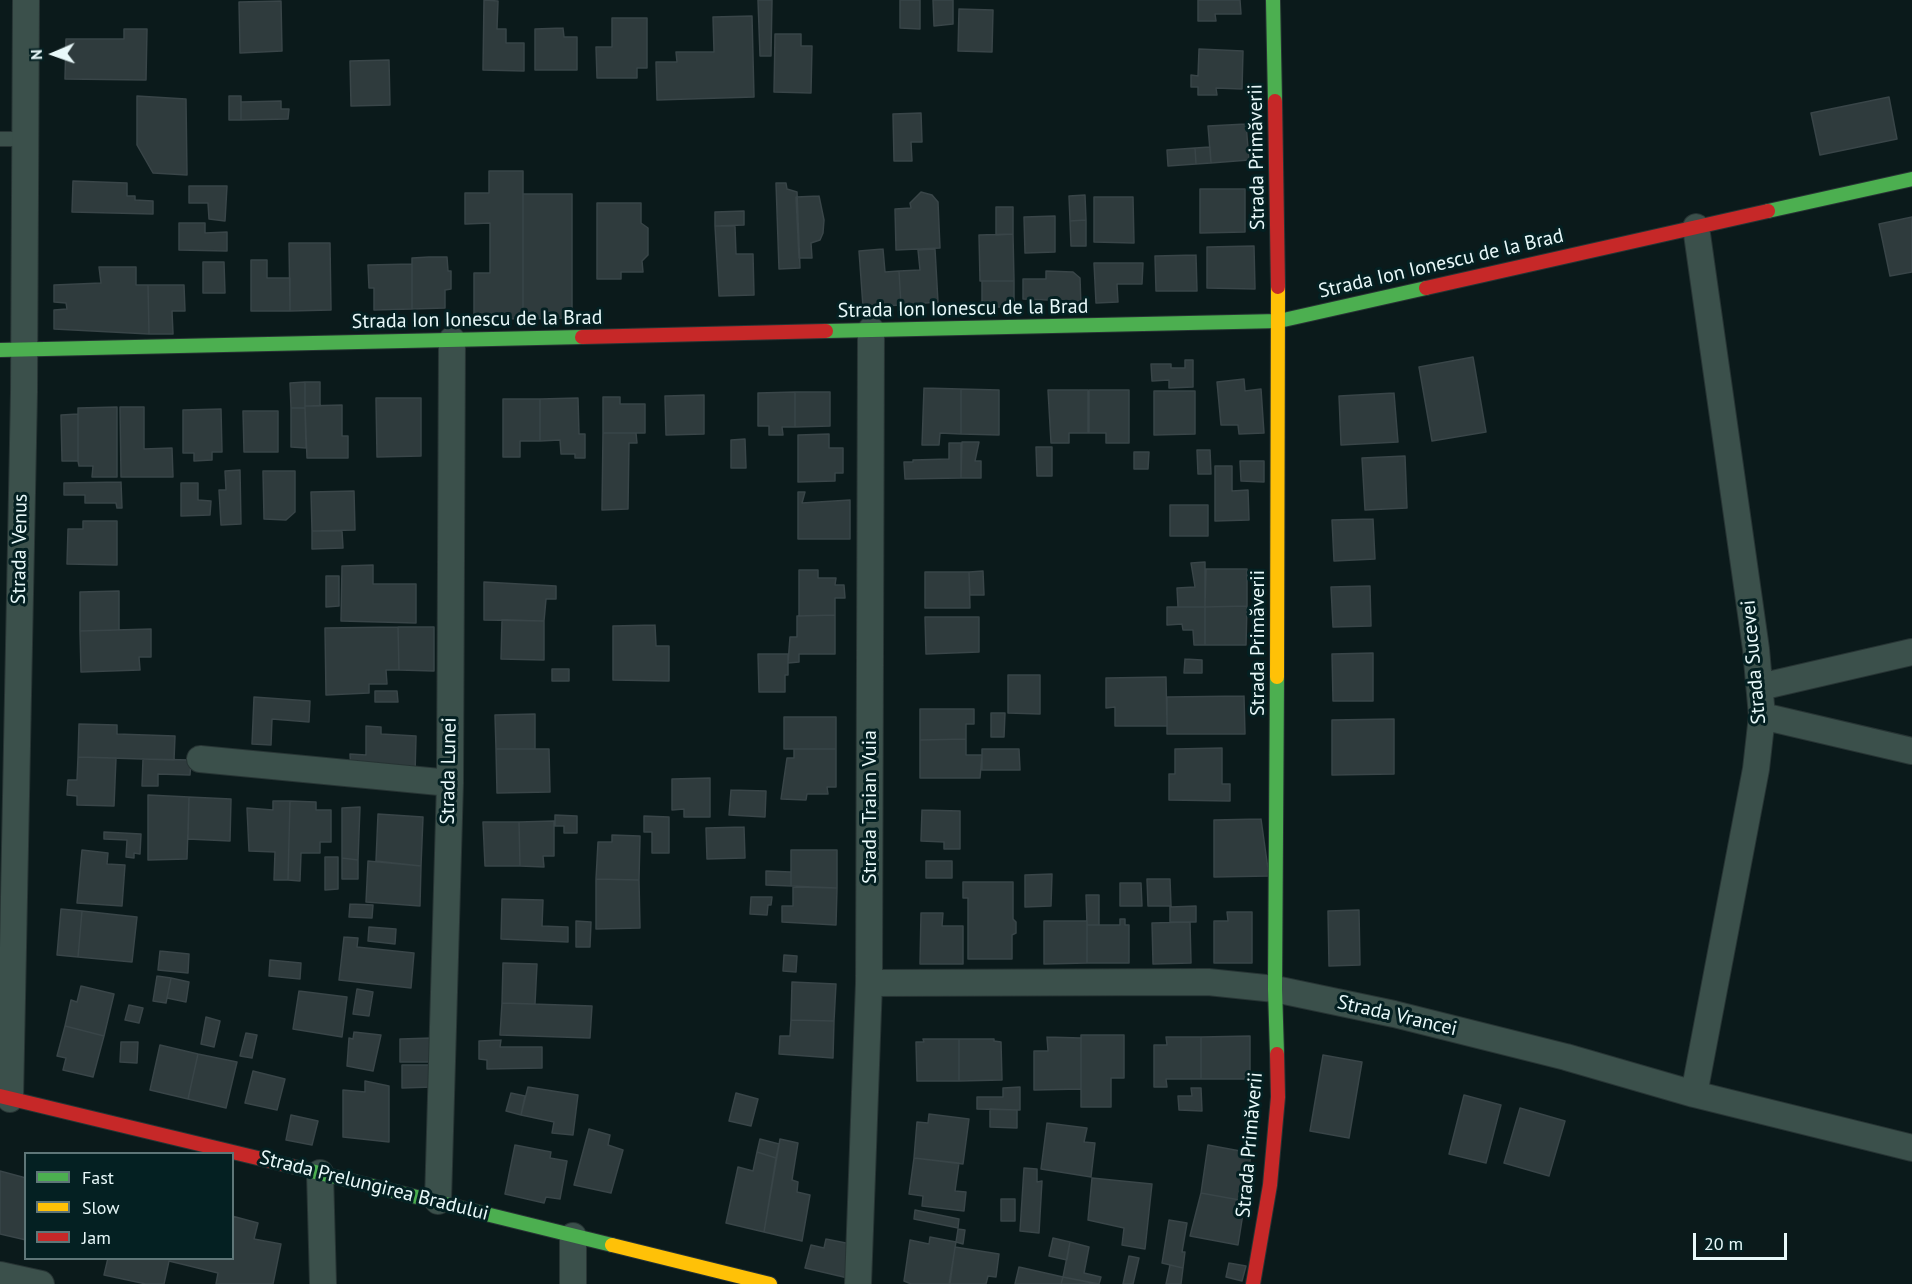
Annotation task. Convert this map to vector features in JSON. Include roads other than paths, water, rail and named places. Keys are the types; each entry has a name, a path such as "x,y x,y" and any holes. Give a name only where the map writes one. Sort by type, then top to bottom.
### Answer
{"street":[{"name":"Strada Venus","path":"5,1097 12,350 25,139 26,0"},
{"name":"Strada Primăverii","path":"1253,1284 1270,1185 1278,1097 1275,989 1280,321 1273,0"},
{"name":"Strada Ion Ionescu de la Brad","path":"12,350 1280,321 1912,179"},
{"name":"Strada Sucevei","path":"1694,1094 1756,769 1762,716 1760,687 1695,227"},
{"name":"Strada Traian Vuia","path":"858,1284 869,983 871,330"},
{"name":"Strada Lunei","path":"438,1202 450,783 452,340"},
{"path":"1760,687 1912,652"},
{"path":"1762,716 1912,751"},
{"path":"200,759 450,783"},
{"name":"Strada Vrancei","path":"869,983 1208,982 1275,989 1394,1014 1543,1051 1694,1094 1912,1148"},
{"name":"Strada Prelungirea Bradului","path":"5,1097 233,1152"},
{"name":"Strada Prelungirea Bradului","path":"234,1152 770,1284"},
{"path":"320,1173 323,1284"},
{"path":"573,1236 573,1284"},
{"path":"0,1275 41,1284"}],"lane":[{"path":"0,139 25,139"}]}
